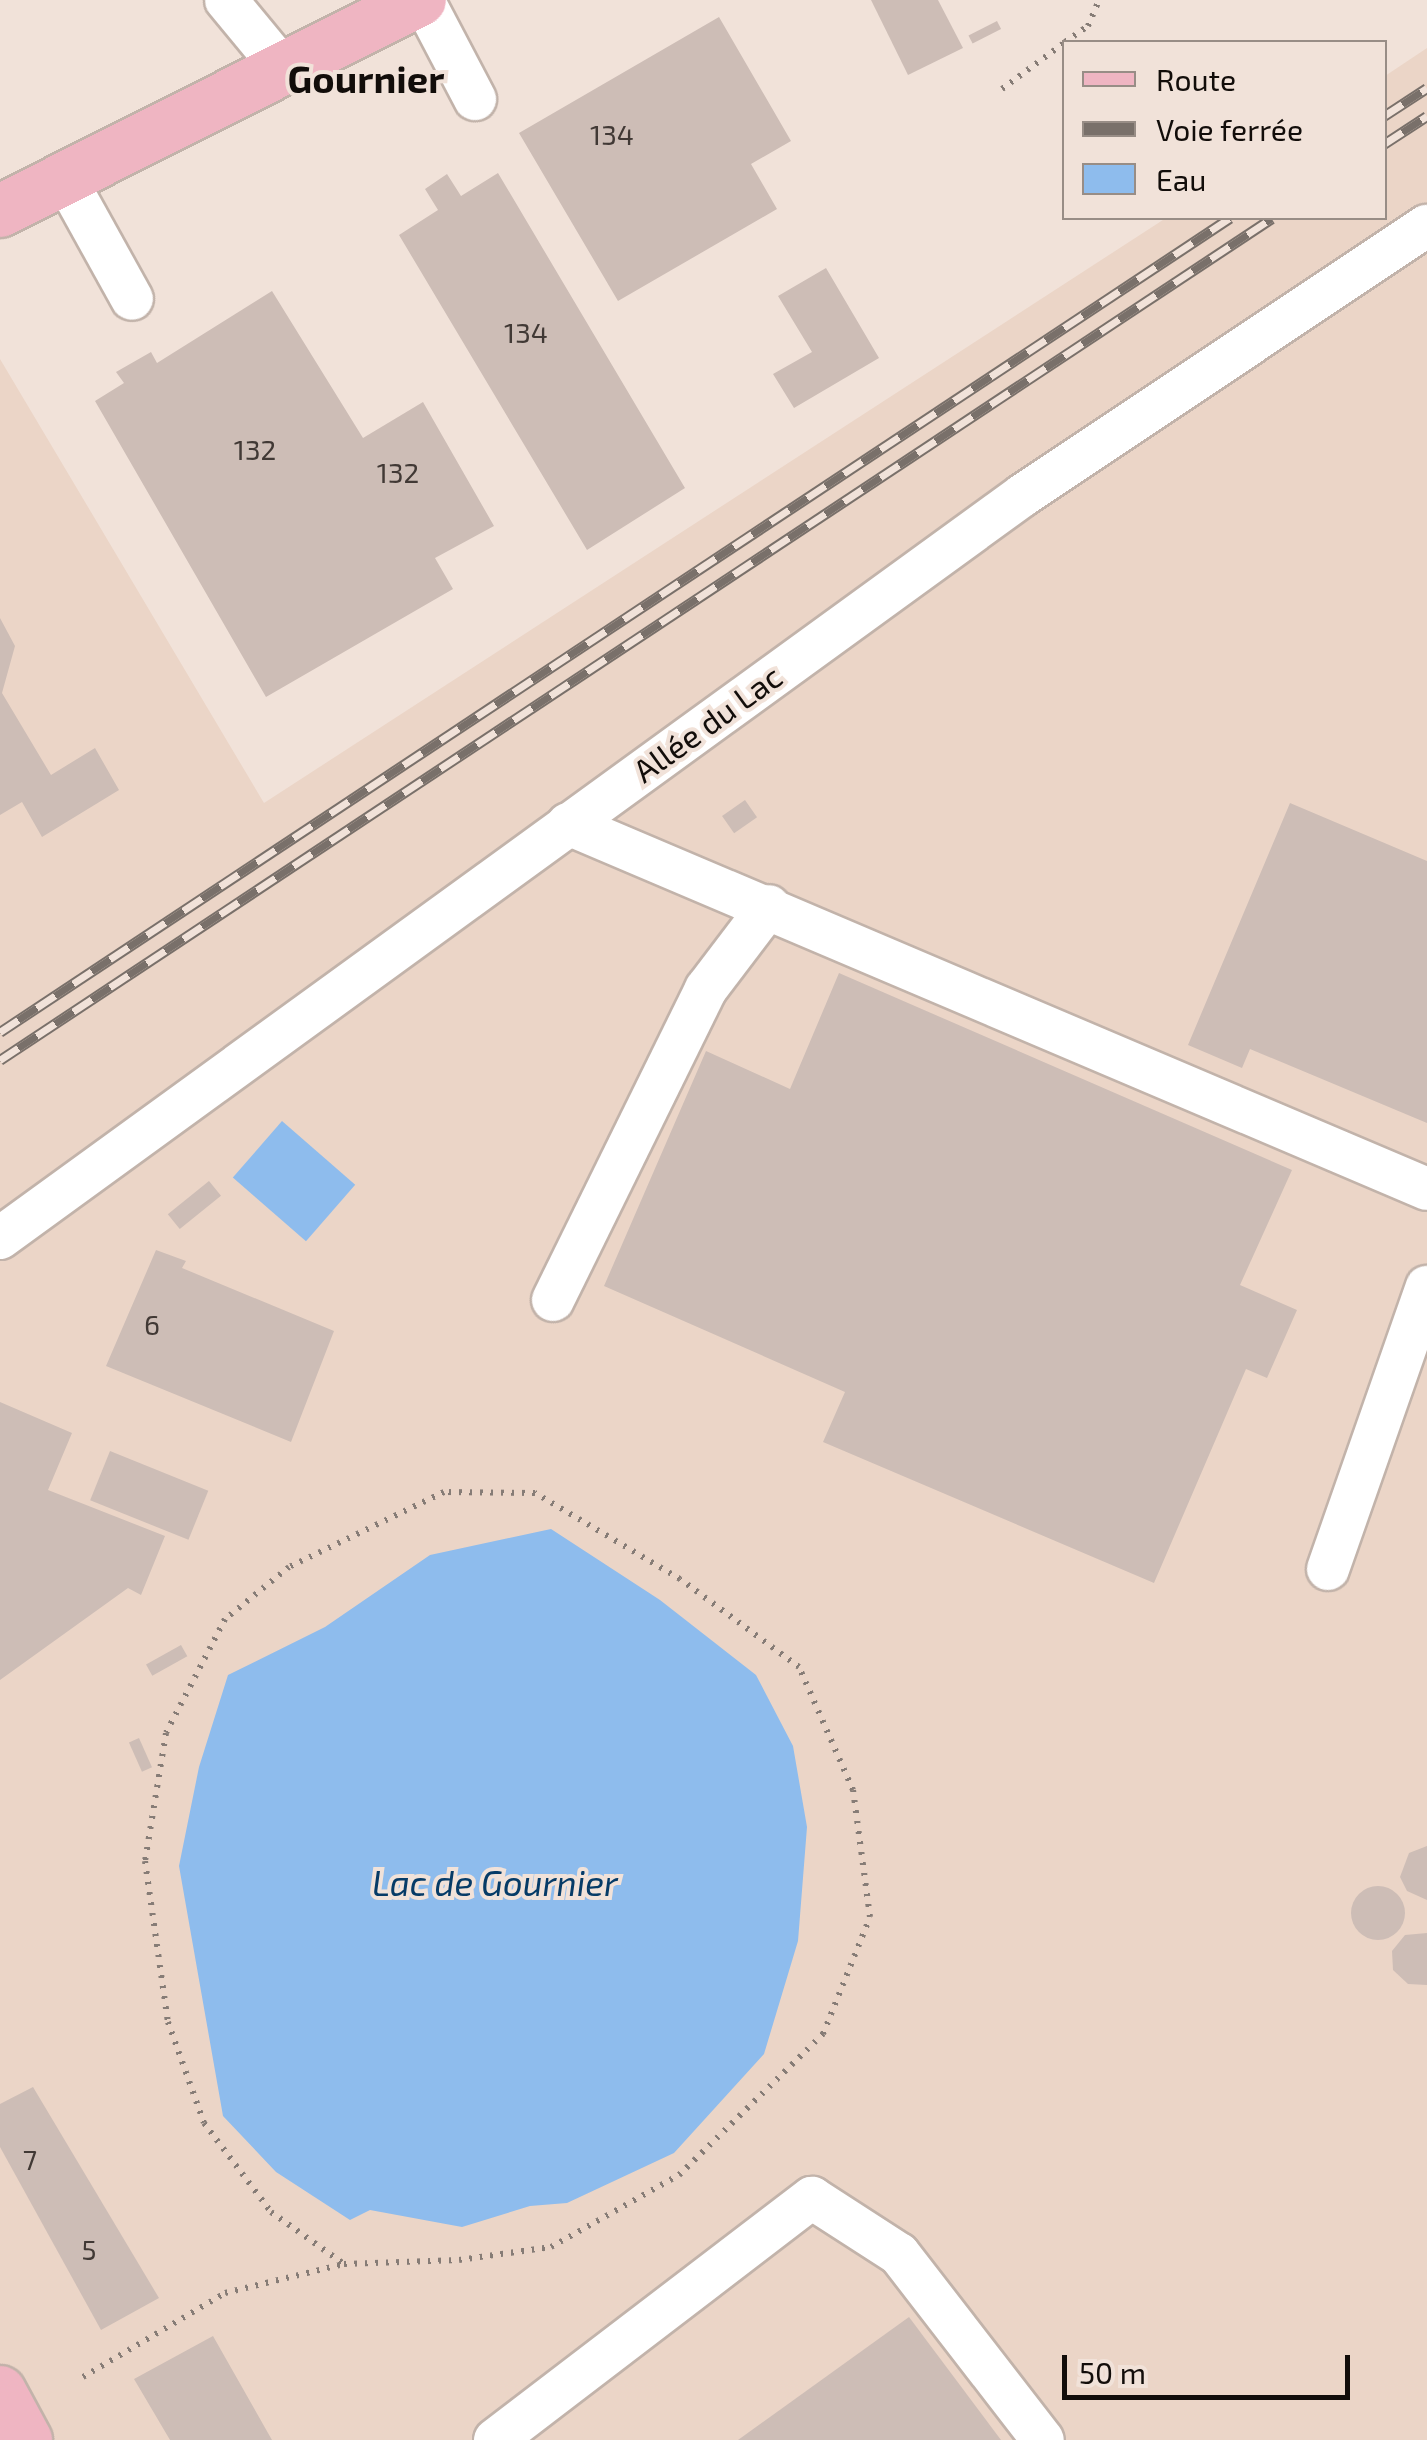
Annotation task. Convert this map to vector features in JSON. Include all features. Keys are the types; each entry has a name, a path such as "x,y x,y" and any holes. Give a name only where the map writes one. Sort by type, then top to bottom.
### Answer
{"main road":[{"path":"0,212 422,0"},
{"path":"0,2392 26,2440"}],"street":[{"path":"226,0 284,70"},
{"path":"422,0 476,99"},
{"path":"65,178 132,299"},
{"name":"Allée du Lac","path":"0,1238 1023,495 1427,226"},
{"path":"568,824 769,906 1427,1189"},
{"path":"553,1300 706,989 769,906"},
{"path":"1328,1569 1427,1287"},
{"path":"496,2440 812,2198 899,2254 1043,2440"}],"path":[{"path":"1069,40 1088,26 1099,0"},
{"path":"1002,89 1062,45"},
{"path":"83,2377 225,2293 344,2264 459,2260 551,2247 678,2175 823,2034 870,1917 852,1790 799,1667 680,1578 535,1493 444,1492 290,1567 225,1619 166,1732 145,1861 168,2022 204,2124 271,2212 344,2264"}],"shaded area":[{"path":"1427,48 1427,2440 0,2440 0,359 264,803 1163,220 1387,220 1387,75"}],"water":[{"path":"282,1121 355,1185 306,1241 233,1178"},
{"name":"Lac de Gournier","path":"551,1529 660,1600 756,1675 793,1746 807,1827 798,1941 764,2054 674,2153 567,2203 530,2206 462,2227 370,2210 350,2220 276,2172 223,2116 179,1866 199,1767 228,1675 325,1627 430,1555"}],"building":[{"path":"871,0 938,0 963,48 908,75"},
{"path":"719,17 791,141 751,164 777,209 618,301 519,133"},
{"path":"997,21 1001,29 973,44 968,36"},
{"path":"498,173 685,488 587,550 399,235 438,210 425,189 447,174 461,196"},
{"path":"826,268 879,358 794,408 773,374 812,352 778,296"},
{"path":"272,291 363,438 423,402 494,526 435,558 453,589 266,697 95,401 124,383 116,372 151,352 157,363"},
{"path":"0,618 15,646 2,693 51,775 95,748 119,790 42,837 22,802 0,815"},
{"path":"745,800 757,817 734,833 722,816"},
{"path":"1290,803 1427,861 1427,1123 1250,1049 1242,1068 1188,1045"},
{"path":"839,973 1292,1170 1240,1285 1297,1310 1267,1378 1246,1369 1154,1583 823,1442 845,1392 604,1286 706,1051 790,1089"},
{"path":"209,1181 221,1196 180,1229 168,1214"},
{"path":"156,1250 186,1261 182,1268 334,1331 291,1442 106,1366"},
{"path":"0,1402 72,1433 48,1490 165,1536 141,1595 128,1588 0,1680"},
{"path":"110,1451 208,1491 188,1540 90,1500"},
{"path":"181,1645 187,1656 152,1676 146,1664"},
{"path":"139,1738 152,1767 142,1772 129,1742"},
{"path":"1427,1846 1427,1900 1407,1891 1400,1877 1409,1853"},
{"path":"1378,1886 1397,1894 1405,1913 1397,1932 1378,1940 1359,1932 1351,1913 1359,1894"},
{"path":"1427,1933 1427,1985 1408,1984 1393,1970 1392,1951 1405,1935"},
{"path":"33,2087 159,2298 101,2330 0,2147 0,2104"},
{"path":"909,2317 1001,2440 738,2440"},
{"path":"213,2336 272,2440 170,2440 134,2379"}],"railway":[{"path":"1387,114 1427,88"},
{"path":"1387,142 1427,116"},
{"path":"0,1032 1227,220"},
{"path":"0,1060 1269,220"}],"district":[{"name":"Gournier","path":"366,79"}]}
